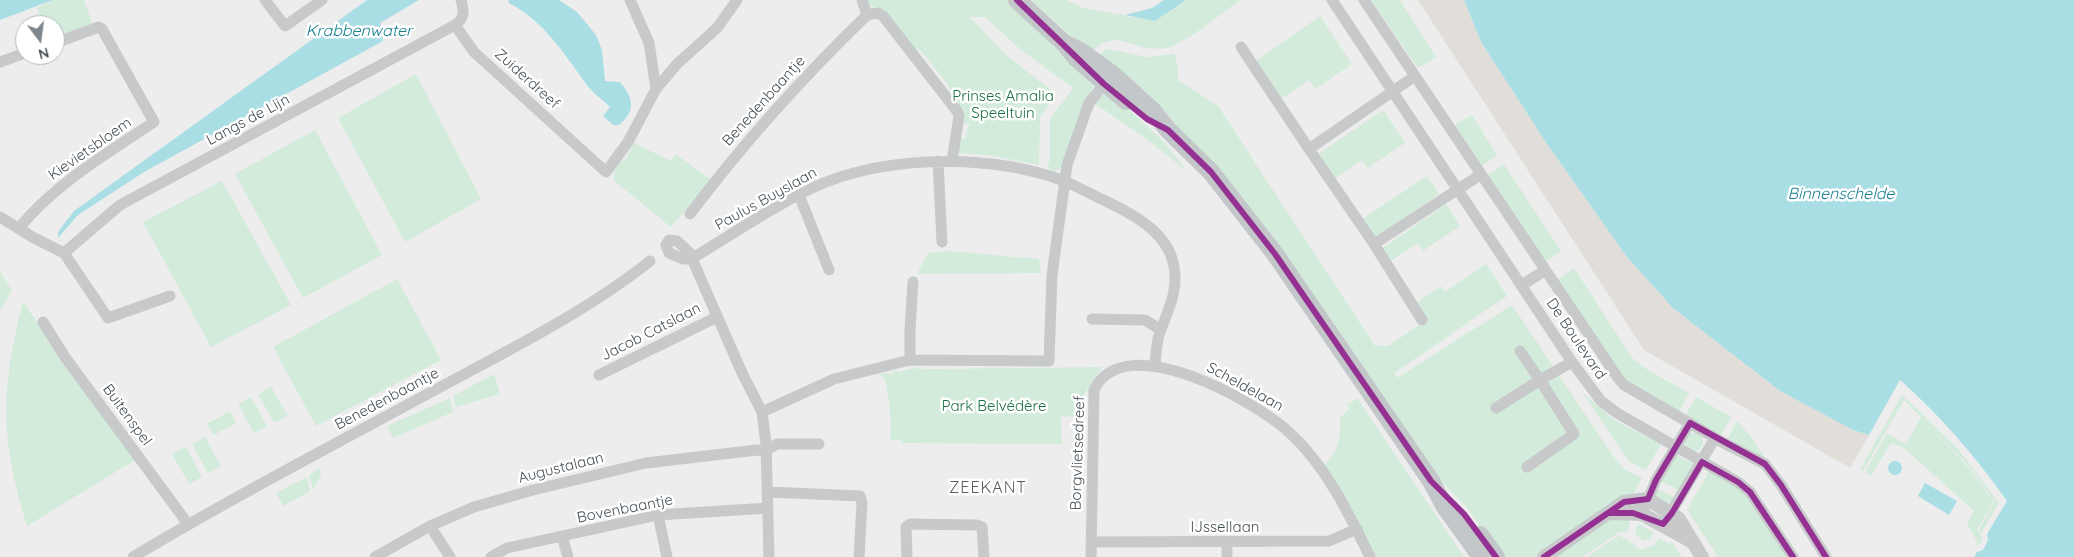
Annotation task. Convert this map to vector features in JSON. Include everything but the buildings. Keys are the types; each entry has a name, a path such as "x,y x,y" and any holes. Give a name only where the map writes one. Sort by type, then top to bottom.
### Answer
{"main road":[{"path":"1016,0 1064,43 1076,58 1108,79 1147,119 1168,130 1211,172 1275,254 1431,481 1445,507 1481,557"},
{"path":"1431,481 1464,514 1496,557"}],"street":[{"path":"265,0 285,26 322,0"},
{"path":"454,25 463,16 464,10 461,0"},
{"path":"630,0 649,43 656,89"},
{"path":"656,89 677,64 716,28 737,0"},
{"path":"862,0 867,14 878,13 883,16 960,116 952,161"},
{"name":"De Boulevard","path":"1332,0 1388,94 1457,188 1572,362 1601,401 1617,413 1738,482 1750,492 1793,557"},
{"name":"De Boulevard","path":"1364,0 1544,271 1618,378 1624,385 1719,440 1765,464 1781,485 1826,557"},
{"name":"Benedenbaantje","path":"690,214 738,151 768,117 867,14"},
{"name":"Zuiderdreef","path":"454,25 474,52 606,172 628,142 656,89"},
{"name":"Langs de Lijn","path":"64,253 120,205 454,25"},
{"name":"Kievietsbloem","path":"18,228 32,212 71,179 154,122 102,29 99,27 65,39"},
{"path":"1241,47 1374,244 1422,320"},
{"path":"0,62 15,57"},
{"path":"1309,149 1415,76"},
{"path":"762,412 834,378 910,360 1049,361 1052,275 1067,165 1089,103 1108,79"},
{"path":"938,161 942,242"},
{"name":"Paulus Buyslaan","path":"692,259 799,195 851,174 886,166 938,161 1015,169 1065,182 1123,209 1154,231 1166,247 1173,260 1177,279 1172,304 1156,346 1154,365"},
{"path":"1374,244 1457,188 1480,175"},
{"path":"799,195 829,270"},
{"path":"0,217 64,253 108,318 170,296"},
{"name":"Jacob Catslaan","path":"692,259 762,412 766,434 765,451 770,557"},
{"name":"Benedenbaantje","path":"133,557 188,524 494,358 623,283 650,261"},
{"path":"1522,286 1544,271"},
{"path":"910,360 913,282"},
{"name":"Jacob Catslaan","path":"599,375 717,316"},
{"path":"1092,319 1145,320 1161,330"},
{"name":"Buitenspel","path":"43,322 65,357 188,524"},
{"path":"1520,351 1574,434 1527,467"},
{"path":"1496,408 1572,362"},
{"name":"Scheldelaan","path":"1154,365 1202,379 1268,415 1291,433 1319,466 1357,530 1370,557"},
{"name":"Borgvlietsedreef","path":"1091,557 1094,390 1098,380 1112,369 1154,365"},
{"path":"1642,514 1675,446 1690,423"},
{"path":"1663,524 1705,464 1719,440"},
{"name":"Augustalaan","path":"375,557 430,526 474,506 532,490 646,463 756,450 765,451 776,444 819,444"},
{"path":"768,492 860,496 862,503 859,557"},
{"path":"1544,557 1624,502 1648,499 1679,519 1702,557"},
{"name":"Bovenbaantje","path":"491,557 507,548 658,515 768,508"},
{"path":"1608,513 1642,514 1691,541"},
{"path":"658,515 667,557"},
{"path":"907,557 906,527 910,524 977,525 982,527 984,557"},
{"path":"430,526 450,557"},
{"name":"IJssellaan","path":"1091,542 1329,540 1357,530"},
{"path":"562,536 568,557"},
{"path":"1227,542 1227,557"}],"green space":[{"path":"53,0 84,0 93,26 65,36 65,15 39,15 37,8"},
{"name":"Prinses Amalia Speeltuin","path":"867,0 1006,0 1094,83 1062,167 1054,172 1047,168 1050,159 1050,119 1073,88 1020,49 985,17 970,17 1006,55 1051,90 1053,99 1040,117 1039,165 989,155 957,153 959,138 965,139 969,124 962,122 959,104 940,74 919,49 916,51 880,9 872,7"},
{"path":"1030,0 1066,0 1083,8 1155,21 1186,0 1240,0 1183,41 1166,48 1155,49 1118,40 1100,45 1091,53"},
{"path":"1371,0 1400,0 1436,57 1418,68"},
{"path":"1320,16 1352,64 1315,89 1309,80 1281,99 1256,61"},
{"path":"1109,49 1146,57 1174,54 1178,66 1178,80 1218,106 1375,346 1388,346 1427,320 1416,303 1441,286 1445,292 1486,264 1507,296 1394,373 1397,378 1512,305 1616,460 1624,469 1642,478 1632,497 1535,557 1502,557 1465,505 1426,465 1278,255 1097,58 1104,50"},
{"path":"416,74 481,199 405,242 338,118"},
{"path":"1105,93 1111,93 1163,141 1187,171 1141,135 1094,103"},
{"path":"1383,110 1405,143 1368,168 1362,160 1334,179 1318,154"},
{"path":"1472,115 1497,155 1482,166 1455,125"},
{"path":"315,130 382,255 303,298 235,174"},
{"path":"634,143 671,161 676,154 711,180 671,227 613,180 617,164 626,159"},
{"path":"1504,164 1561,251 1543,263 1486,177"},
{"path":"1427,176 1439,194 1374,239 1361,220"},
{"path":"222,181 291,305 211,347 143,222"},
{"path":"1446,204 1460,226 1423,251 1418,243 1389,262 1381,249"},
{"path":"947,251 1039,259 1041,273 917,274 928,253"},
{"path":"1574,268 1633,359 1649,371 1689,393 1678,413 1626,382 1556,281"},
{"path":"0,272 12,290 0,310"},
{"path":"397,279 441,360 316,426 273,347"},
{"path":"23,302 135,460 27,526 12,466 6,414 10,362"},
{"name":"Park Belvédère","path":"920,366 922,369 1102,367 1084,395 1083,416 1061,417 1062,444 902,443 901,440 890,440 889,400 885,378 878,375 888,373 891,375 893,374 892,372 916,367 916,369 919,369"},
{"path":"494,374 500,394 456,407 453,396"},
{"path":"271,387 288,416 274,423 258,394"},
{"path":"1582,392 1614,420 1661,444 1646,470 1630,462"},
{"path":"1902,395 1958,449 1999,503 1981,533 1979,529 1995,502 1969,466 1904,400 1863,471 1860,469"},
{"path":"251,397 267,426 254,433 238,404"},
{"path":"1696,397 1731,417 1721,436 1685,416"},
{"path":"450,398 453,412 393,438 387,426"},
{"path":"1357,398 1464,557 1376,557 1324,465 1336,449 1340,432 1340,418 1349,409 1347,405"},
{"path":"230,411 236,423 214,435 207,424"},
{"path":"1921,417 1969,468 1994,502 1977,529 1983,539 1979,545 1974,546 1977,542 1967,523 1974,511 1904,448 1891,443 1871,476 1865,472 1887,433 1906,444"},
{"path":"1737,421 1751,437 1775,473 1727,440"},
{"path":"1690,433 1698,433 1703,438 1701,449 1690,451 1685,446 1685,438"},
{"path":"205,437 221,466 208,473 192,444"},
{"path":"186,447 202,477 189,484 172,454"},
{"path":"1675,454 1694,464 1679,490 1660,481"},
{"path":"320,468 321,475 313,490 309,475"},
{"path":"1709,471 1742,489 1788,557 1718,557 1687,510"},
{"path":"307,477 310,491 283,506 276,493"},
{"path":"1656,488 1675,497 1671,505 1652,496"},
{"path":"1616,517 1628,517 1630,526 1626,533 1620,532 1582,557 1555,557 1608,521"},
{"path":"1639,524 1654,533 1650,539 1644,541 1636,535 1635,530"},
{"path":"1619,535 1641,550 1655,545 1658,538 1670,544 1672,542 1682,557 1587,557"}],"sand":[{"path":"1418,0 1464,0 1481,42 1547,144 1627,257 1673,308 1780,391 1853,430 1869,435 1850,468 1644,350"}],"water":[{"path":"0,0 53,0 0,20"},
{"name":"Krabbenwater","path":"367,0 419,0 380,23 383,41 144,172 78,215 58,238 58,232 74,211"},
{"path":"508,0 559,0 577,12 596,35 602,50 605,81 620,82 628,93 631,109 625,120 619,125 613,125 603,116 610,107 589,88 562,50 543,29 533,19 509,3"},
{"path":"1164,0 1186,0 1155,21 1125,15 1152,8"},
{"name":"Binnenschelde","path":"1464,0 2074,0 2074,557 1974,557 1977,552 1983,550 1988,540 1987,534 2007,501 1957,437 1900,380 1869,435 1853,430 1780,391 1673,308 1627,257 1547,144 1481,42"},
{"path":"1895,461 1900,463 1902,468 1900,473 1895,475 1890,473 1888,468 1890,463"},
{"path":"1925,483 1957,501 1949,515 1918,496"}],"transit line":[{"path":"1017,0 1104,84 1147,119 1168,130 1211,172 1275,254 1431,481 1464,514 1496,557"},
{"path":"1544,557 1624,502 1648,499 1656,480 1690,423 1765,464 1781,485 1826,557"},
{"path":"1608,513 1633,513 1663,524 1672,513 1702,462 1738,482 1750,492 1793,557"}],"district":[{"name":"ZEEKANT","path":"988,488"}]}
